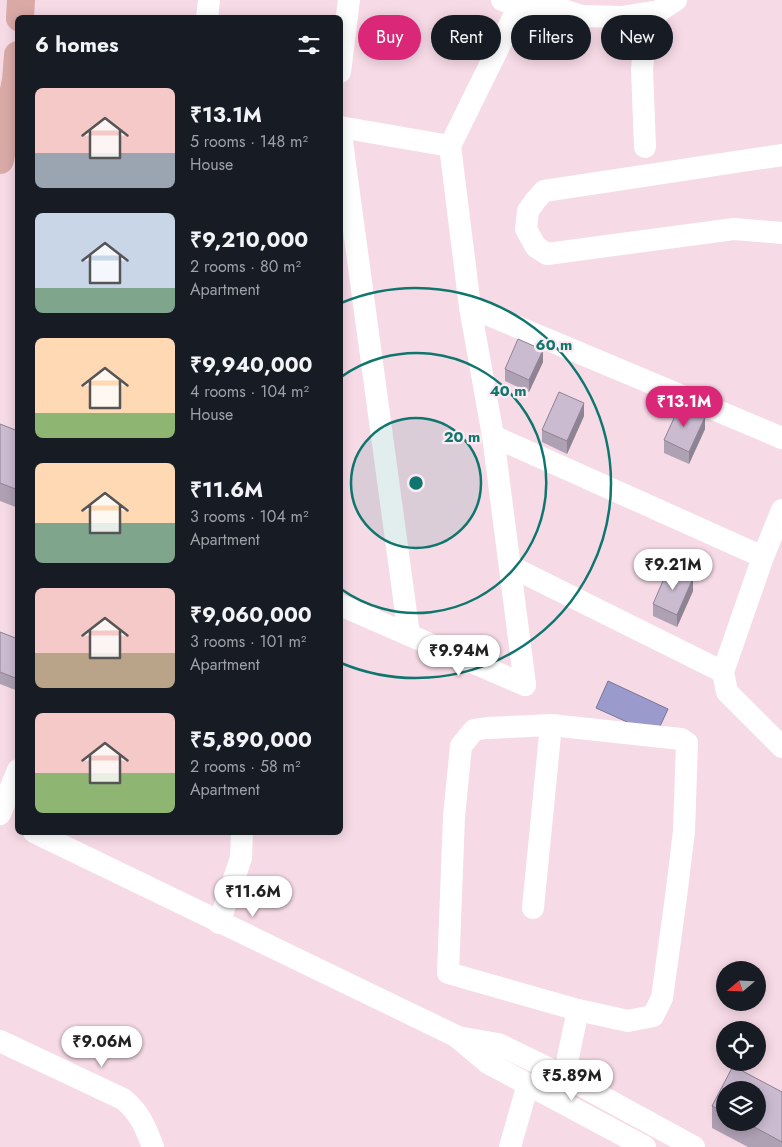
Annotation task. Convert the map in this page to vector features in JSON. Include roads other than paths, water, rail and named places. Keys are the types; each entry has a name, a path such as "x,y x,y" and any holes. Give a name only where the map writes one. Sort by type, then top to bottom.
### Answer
{"main road":[{"path":"20,15 21,0"},
{"path":"0,160 13,73"}],"street":[{"path":"207,15 209,0"},
{"path":"343,48 349,0"},
{"path":"343,606 524,685 493,436 470,307 450,146 514,16 509,2 532,6 550,6 582,16 622,17 667,5"},
{"path":"645,147 642,69 646,34 667,5"},
{"path":"343,128 450,146"},
{"path":"343,149 409,635"},
{"path":"782,155 544,191 528,211 526,229 536,247 547,254 734,229 782,233"},
{"path":"470,307 782,438"},
{"path":"493,436 764,557"},
{"path":"782,510 723,672 727,692 782,747"},
{"path":"510,566 723,672"},
{"path":"532,908 551,725"},
{"path":"551,725 681,739 688,743 684,831 662,998 653,1016 628,1021 578,1010 448,973 454,817 460,746 474,730 551,725"},
{"path":"15,778 0,815 15,822"},
{"path":"40,835 456,1036 498,1044 564,1076 694,1147"},
{"path":"219,923 241,858 242,835"},
{"path":"564,1076 578,1010"},
{"path":"456,1036 488,1064 646,1147"},
{"path":"6,1050 123,1098 134,1109 143,1123 153,1147"},
{"path":"510,1147 528,1084"}],"water":[{"path":"608,681 668,709 656,735 596,708"}]}
